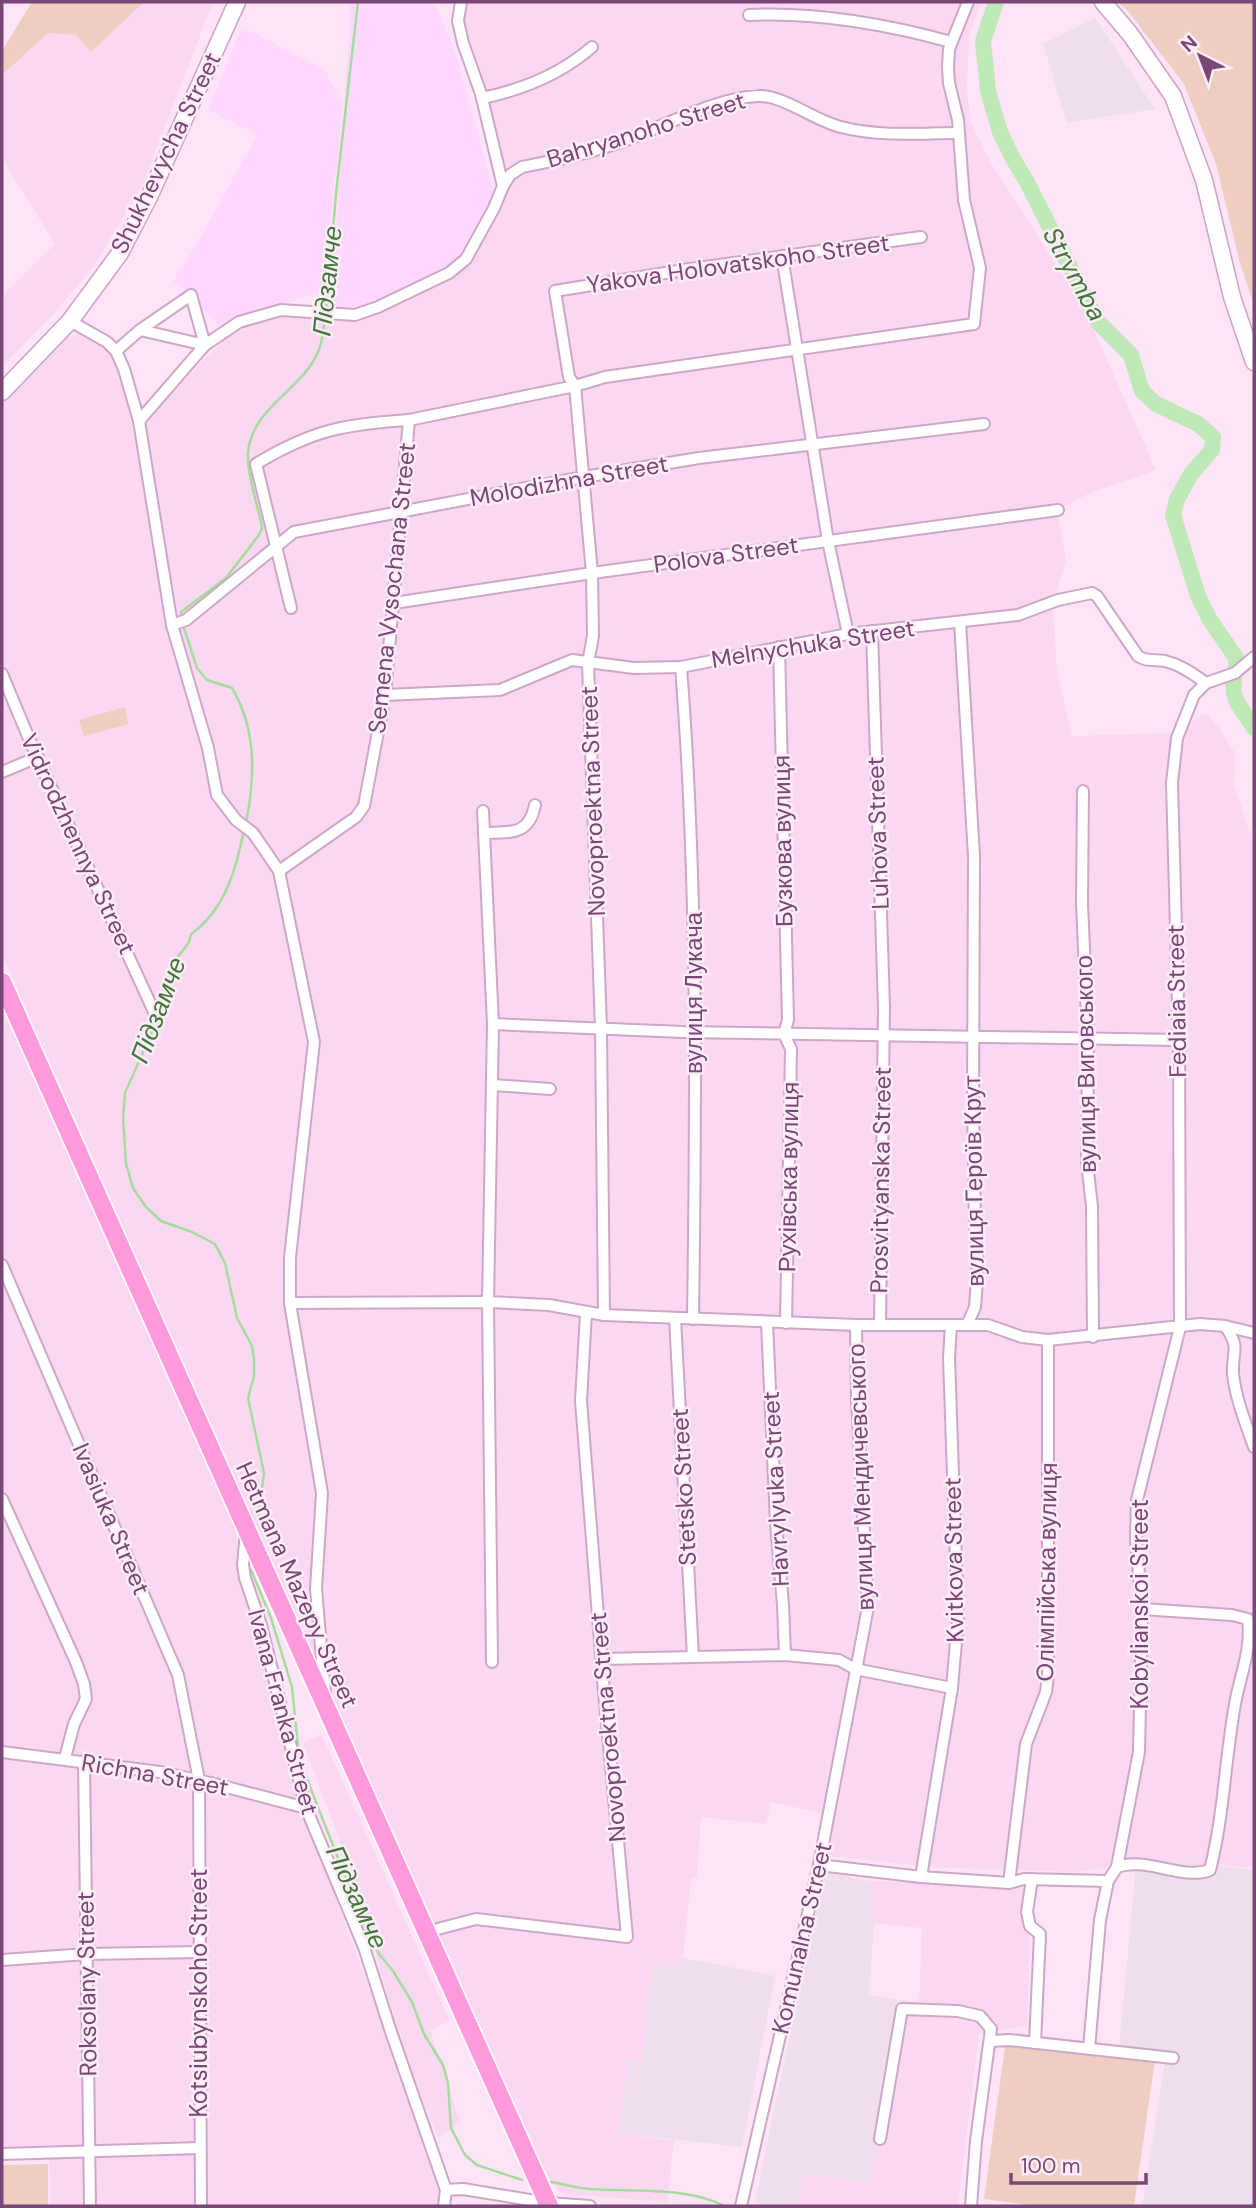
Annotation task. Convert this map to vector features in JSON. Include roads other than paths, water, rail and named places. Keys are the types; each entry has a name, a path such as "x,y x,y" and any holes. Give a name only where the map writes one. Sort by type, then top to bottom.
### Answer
{"main road":[{"name":"Shukhevycha Street","path":"2,392 70,321 99,284 126,242 237,2"},
{"path":"1103,2 1157,71 1178,108 1204,180 1232,297 1254,362"},
{"name":"Hetmana Mazepy Street","path":"2,982 548,2204"}],"street":[{"path":"139,421 205,345 239,322 281,310 355,314 367,311 449,273 466,259 475,246 503,186 482,99 458,21 461,2"},
{"path":"958,133 957,113 948,75 949,49 968,2"},
{"path":"749,15 821,17 874,23 951,42"},
{"path":"482,99 505,93 557,72 592,47"},
{"name":"Bahryanoho Street","path":"503,186 510,175 522,167 615,144 696,112 758,95 771,97 838,127 866,133 958,133"},
{"name":"Semena Vysochana Street","path":"279,871 356,817 364,806 386,695 409,420 575,386 605,377 974,324 980,268 964,200 958,133"},
{"name":"Yakova Holovatskoho Street","path":"555,291 921,237"},
{"path":"782,256 828,541 848,634"},
{"name":"Novoproektna Street","path":"555,291 569,377 575,386 592,573 593,636 588,663 601,1028 604,1315"},
{"path":"117,351 141,330 191,295 205,345"},
{"path":"70,321 107,342 117,351 124,369 139,421 178,623 217,795 236,820 253,833 279,871 314,1042 290,1257 290,1303 322,1493 316,1589 326,1711"},
{"path":"141,330 205,345"},
{"path":"291,608 256,464 305,437 340,427 409,420"},
{"name":"Molodizhna Street","path":"178,623 256,565 294,532 699,458 984,424"},
{"name":"Polova Street","path":"394,603 592,573 1058,510"},
{"name":"Melnychuka Street","path":"386,695 500,690 572,660 634,668 681,667 848,634 1018,615 1058,600 1092,593 1097,596 1138,656 1185,668 1206,682"},
{"name":"вулиця Героїв Крут","path":"960,622 973,818 975,1229 978,1268 975,1307 967,1325"},
{"name":"Luhova Street","path":"872,631 878,765 883,1035"},
{"name":"Бузкова вулиця","path":"779,647 788,1007 785,1034"},
{"path":"1206,682 1235,673 1254,657"},
{"name":"вулиця Лукача","path":"681,667 694,879 692,1319"},
{"name":"Vidrodzhennya Street","path":"2,674 155,1014"},
{"name":"Fediaia Street","path":"1180,1327 1179,1040 1172,783 1177,738 1194,695 1206,682"},
{"path":"2,772 38,757"},
{"name":"вулиця Виговського","path":"1083,792 1082,903 1088,1040 1087,1163 1092,1206 1093,1337"},
{"path":"484,833 507,833 522,829 530,820 535,805"},
{"path":"482,811 493,1024 488,1303 492,1662"},
{"path":"493,1024 785,1034 1179,1040"},
{"name":"Рухівська вулиця","path":"785,1034 791,1049 786,1322"},
{"name":"Prosvityanska Street","path":"880,1325 883,1035"},
{"path":"492,1085 550,1089"},
{"name":"Ivasiuka Street","path":"2,1265 178,1675 199,1780"},
{"path":"290,1303 488,1303 549,1305 604,1315 692,1319 856,1325 988,1325 1021,1338 1048,1340 1200,1324 1225,1326 1254,1333"},
{"name":"Novoproektna Street","path":"426,1932 476,1919 627,1937 581,1401 586,1313"},
{"name":"Stetsko Street","path":"675,1318 693,1657"},
{"name":"Havrylyuka Street","path":"767,1322 785,1656"},
{"name":"вулиця Мендичевського","path":"855,1669 869,1607 857,1400 856,1325"},
{"name":"Kvitkova Street","path":"921,1877 951,1688 958,1619 949,1358 951,1325"},
{"path":"1225,1326 1234,1340 1233,1373 1254,1447"},
{"name":"Kobylianskoi Street","path":"1108,1881 1117,1867 1139,1752 1142,1609 1136,1540 1137,1500 1180,1327"},
{"name":"Олімпійська вулиця","path":"1009,1883 1026,1744 1046,1692 1048,1675 1048,1340"},
{"path":"2,1499 84,1684 86,1699 74,1724 65,1758"},
{"name":"Ivana Franka Street","path":"246,1531 243,1565 245,1578 261,1625 306,1808 364,1947 446,2190 444,2206"},
{"path":"1117,1867 1128,1863 1194,1872 1210,1870 1227,1775 1234,1706 1248,1648 1251,1620 1232,1615 1142,1609"},
{"path":"603,1659 785,1656 839,1660 855,1669 951,1688"},
{"name":"Komunalna Street","path":"741,2206 819,1865 855,1669"},
{"name":"Richna Street","path":"2,1752 65,1758 199,1780 306,1808"},
{"name":"Roksolany Street","path":"84,1761 90,2206"},
{"name":"Kotsiubynskoho Street","path":"199,1780 201,2206"},
{"path":"819,1865 921,1877 1009,1883 1032,1880 1108,1881 1100,1920 1089,2049"},
{"path":"1032,1880 1027,1912 1030,1926 1040,1934 1035,2043"},
{"path":"2,1959 199,1952"},
{"path":"880,2139 902,2009 958,2011 980,2016 991,2028 976,2141 971,2206"},
{"path":"990,2041 1035,2043 1173,2058"},
{"path":"2,2154 200,2148"},
{"path":"446,2190 463,2189 548,2204 590,2206"}],"waterway":[{"name":"Підзамче","path":"326,308 358,2"},
{"name":"Strymba","path":"996,2 983,41 988,91 1000,132 1012,157 1098,322 1131,355 1142,391 1156,404 1198,424 1213,437 1212,450 1191,474 1177,499 1173,515 1198,596 1210,620 1237,659 1235,696 1254,728"},
{"name":"Підзамче","path":"181,618 181,612 226,578 259,535 262,528 248,462 251,437 267,411 311,365 321,343 325,315"},
{"name":"Підзамче","path":"183,625 197,668 207,680 232,688 246,720 252,754 246,823"},
{"name":"Підзамче","path":"244,830 233,874 221,901 203,924 191,934 189,942 172,965 154,1027 125,1093 123,1118 126,1164 133,1188 146,1207 161,1221 215,1244 225,1263 237,1318 252,1346 254,1359 254,1376 248,1398 264,1473 258,1521"},
{"name":"Підзамче","path":"251,1570 271,1618 292,1687 299,1756 364,1924 379,1954 412,2002 424,2034 443,2065 448,2083 451,2128 465,2155 477,2165 522,2180"},
{"name":"Підзамче","path":"551,2182 589,2189 693,2195 725,2206"}]}
